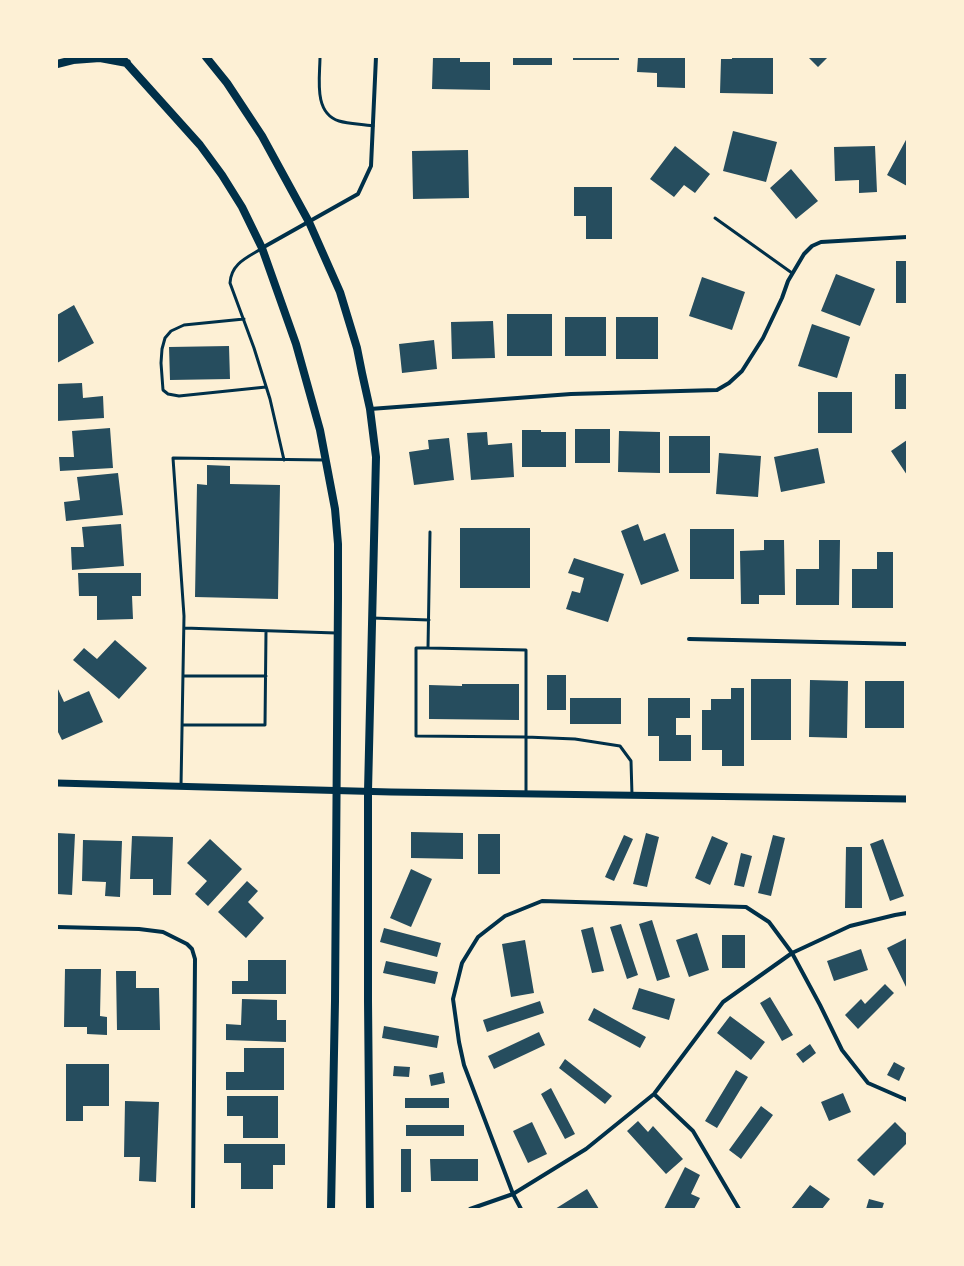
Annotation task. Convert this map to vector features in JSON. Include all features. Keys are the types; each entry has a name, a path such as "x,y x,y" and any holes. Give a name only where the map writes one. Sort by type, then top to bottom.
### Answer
{"main road":[{"path":"206,57 227,83 262,136 309,222 340,292 357,348 370,409 376,457 368,792 370,1209"},
{"path":"57,64 73,60 100,58 124,60 207,154 242,207 262,248 296,344 320,430 335,509 338,544 337,791 331,1209"}],"street":[{"path":"262,248 358,194 371,166 376,57"},
{"path":"370,409 571,394 717,390 729,383 742,371 763,338 792,273 804,254 812,246 821,242 907,237"},
{"path":"689,639 907,644"},
{"path":"57,783 368,792 907,799"},
{"path":"521,1209 464,1064 458,1042 454,999 462,963 478,937 506,916 542,902 746,907 769,922 792,953 842,1050 868,1083 907,1100"},
{"path":"470,1209 514,1194 586,1149 654,1094 723,1002 792,953 850,926 907,913"},
{"path":"57,927 140,929 163,932 187,944 192,949 195,959 193,1209"},
{"path":"654,1094 693,1131 739,1209"}],"lane":[{"path":"320,57 320,96 323,107 330,116 338,121 373,126"},
{"path":"715,218 792,273"},
{"path":"262,248 235,266 230,274 230,283 244,319 272,406 284,460"},
{"path":"244,319 184,325 171,331 165,338 162,349 161,363 163,390 168,394 179,396 266,387"},
{"path":"181,787 184,616 173,458 325,460"},
{"path":"428,648 430,532"},
{"path":"372,618 428,620"},
{"path":"184,628 338,633"},
{"path":"182,725 265,725 266,631"},
{"path":"526,794 526,737 526,650 416,648 416,736 526,737 576,739 620,746 631,761 632,795"},
{"path":"183,676 266,676"}],"building":[{"path":"433,57 460,57 460,62 490,62 490,90 432,89"},
{"path":"513,57 552,57 552,65 513,65"},
{"path":"573,57 619,57 619,60 573,60"},
{"path":"638,57 685,57 685,88 657,87 657,73 637,72"},
{"path":"732,57 773,57 773,94 720,93 721,59 732,59"},
{"path":"808,57 828,57 818,67"},
{"path":"733,131 777,142 766,182 723,171"},
{"path":"907,138 907,186 887,175"},
{"path":"675,146 710,174 695,193 684,185 674,197 650,179"},
{"path":"875,146 877,192 859,193 859,180 835,181 834,147"},
{"path":"468,150 469,198 413,199 412,151"},
{"path":"791,169 818,201 796,219 770,188"},
{"path":"574,187 612,187 612,239 586,239 586,216 574,216"},
{"path":"896,261 907,261 907,303 896,303"},
{"path":"836,274 875,289 860,326 821,311"},
{"path":"702,277 745,292 732,330 689,316"},
{"path":"74,305 94,343 57,363 57,315"},
{"path":"507,314 552,314 552,356 507,356"},
{"path":"565,317 606,317 606,356 565,356"},
{"path":"616,317 658,317 658,359 616,359"},
{"path":"493,321 495,358 452,359 451,322"},
{"path":"812,324 850,337 837,378 798,366"},
{"path":"434,340 437,369 402,373 399,344"},
{"path":"229,346 230,379 170,380 169,347"},
{"path":"895,374 907,374 907,409 895,409"},
{"path":"82,383 83,398 103,396 104,418 57,421 57,384"},
{"path":"818,392 852,392 852,433 818,433"},
{"path":"110,428 113,468 60,471 59,457 74,457 72,431"},
{"path":"575,429 610,429 610,463 575,463"},
{"path":"522,430 566,432 566,467 522,467"},
{"path":"619,431 660,432 660,473 618,472"},
{"path":"487,432 488,445 512,443 514,477 471,480 467,433"},
{"path":"669,436 710,436 710,473 669,473"},
{"path":"449,438 454,480 414,485 409,452 429,449 428,440"},
{"path":"907,440 907,475 891,451"},
{"path":"818,448 825,483 781,492 774,457"},
{"path":"719,453 761,456 758,497 716,494"},
{"path":"207,465 230,466 230,484 280,485 278,599 195,597 197,484 207,485"},
{"path":"118,473 123,515 66,521 64,502 80,500 77,477"},
{"path":"121,524 124,566 72,570 71,547 84,547 82,527"},
{"path":"638,524 644,541 665,533 679,571 641,585 621,531"},
{"path":"460,528 530,528 530,588 460,588"},
{"path":"690,529 734,529 734,579 690,579"},
{"path":"764,540 784,540 785,595 759,595 759,604 741,604 740,551 764,550"},
{"path":"819,540 840,540 839,605 796,605 796,569 819,569"},
{"path":"877,552 893,552 893,608 852,608 852,569 877,569"},
{"path":"574,558 624,574 608,622 566,609 572,591 580,593 584,578 568,573"},
{"path":"78,573 141,573 141,596 132,596 133,619 97,620 97,596 79,596"},
{"path":"115,640 147,668 119,699 73,660 84,648 97,659"},
{"path":"547,675 566,675 566,710 547,710"},
{"path":"751,679 791,679 791,740 751,740"},
{"path":"810,680 848,681 847,738 809,737"},
{"path":"865,681 904,681 904,728 865,728"},
{"path":"462,684 519,684 519,720 429,719 429,685 462,686"},
{"path":"57,687 64,702 89,691 103,722 62,740 57,730"},
{"path":"731,688 744,688 744,766 722,766 722,750 702,750 702,710 711,710 711,699 731,699"},
{"path":"570,698 621,698 621,724 570,724"},
{"path":"648,698 690,698 690,718 676,718 676,735 691,735 691,761 659,761 659,736 648,736"},
{"path":"411,832 463,833 463,859 411,858"},
{"path":"57,833 75,834 72,895 57,894"},
{"path":"646,833 659,837 647,887 633,884"},
{"path":"478,834 500,834 500,874 478,874"},
{"path":"624,835 633,839 614,881 605,877"},
{"path":"773,835 785,838 771,896 758,893"},
{"path":"132,836 173,837 171,895 153,895 153,879 130,879"},
{"path":"712,836 728,843 710,885 695,878"},
{"path":"210,839 242,869 208,906 195,894 207,881 187,863"},
{"path":"883,839 904,896 890,901 870,844"},
{"path":"83,840 122,841 120,897 105,896 106,882 82,881"},
{"path":"846,847 862,847 862,908 845,908"},
{"path":"741,853 752,856 744,887 734,885"},
{"path":"411,869 432,879 411,927 390,918"},
{"path":"247,881 258,891 248,902 264,918 246,938 218,912"},
{"path":"652,920 670,977 657,981 639,924"},
{"path":"621,924 638,975 627,979 610,927"},
{"path":"593,927 604,971 592,973 581,930"},
{"path":"384,928 441,943 437,957 380,942"},
{"path":"697,933 709,970 689,977 676,940"},
{"path":"722,935 745,935 745,968 722,968"},
{"path":"907,938 907,989 887,948"},
{"path":"525,940 534,993 511,997 502,944"},
{"path":"861,949 868,970 834,981 827,961"},
{"path":"248,960 286,960 286,994 232,994 232,981 248,981"},
{"path":"386,961 438,972 435,984 383,973"},
{"path":"65,969 101,969 100,1016 107,1017 107,1035 87,1034 87,1027 64,1027"},
{"path":"116,971 136,971 136,988 159,988 160,1030 117,1030"},
{"path":"885,984 894,993 858,1029 845,1015 861,999 865,1004"},
{"path":"639,988 675,999 669,1020 632,1009"},
{"path":"770,997 793,1035 782,1041 760,1003"},
{"path":"242,999 277,1000 277,1020 286,1020 286,1042 226,1040 226,1024 241,1025"},
{"path":"540,1001 544,1013 487,1032 483,1020"},
{"path":"594,1008 646,1037 640,1048 588,1020"},
{"path":"730,1016 765,1042 751,1060 717,1033"},
{"path":"384,1026 439,1036 437,1048 382,1038"},
{"path":"539,1032 545,1045 494,1069 488,1056"},
{"path":"810,1044 816,1053 803,1063 796,1054"},
{"path":"244,1048 284,1048 284,1090 226,1090 226,1072 244,1072"},
{"path":"565,1059 612,1096 605,1104 559,1068"},
{"path":"894,1062 905,1068 899,1081 887,1075"},
{"path":"66,1064 109,1064 109,1106 83,1106 83,1121 66,1121"},
{"path":"394,1066 410,1067 409,1077 393,1076"},
{"path":"736,1070 748,1077 717,1128 705,1121"},
{"path":"443,1072 445,1083 431,1086 429,1075"},
{"path":"551,1088 575,1134 565,1139 541,1094"},
{"path":"843,1093 851,1112 829,1121 821,1102"},
{"path":"227,1096 278,1096 278,1138 243,1138 243,1116 227,1116"},
{"path":"405,1098 449,1098 449,1108 405,1108"},
{"path":"125,1101 159,1102 156,1182 139,1181 140,1157 124,1157"},
{"path":"761,1106 773,1115 741,1159 729,1150"},
{"path":"638,1121 648,1132 653,1126 683,1159 666,1174 627,1131"},
{"path":"532,1122 547,1154 528,1163 513,1131"},
{"path":"895,1122 907,1134 907,1143 874,1176 857,1160"},
{"path":"406,1125 464,1125 464,1136 406,1136"},
{"path":"224,1144 285,1144 285,1165 273,1165 273,1189 241,1189 241,1163 224,1163"},
{"path":"401,1149 411,1149 411,1192 401,1192"},
{"path":"430,1159 478,1159 478,1181 431,1181"},
{"path":"685,1167 700,1175 691,1194 700,1198 694,1209 664,1209"},
{"path":"810,1185 830,1199 822,1209 791,1209"},
{"path":"587,1189 599,1209 555,1209"},
{"path":"869,1199 884,1203 882,1209 866,1209"}]}
